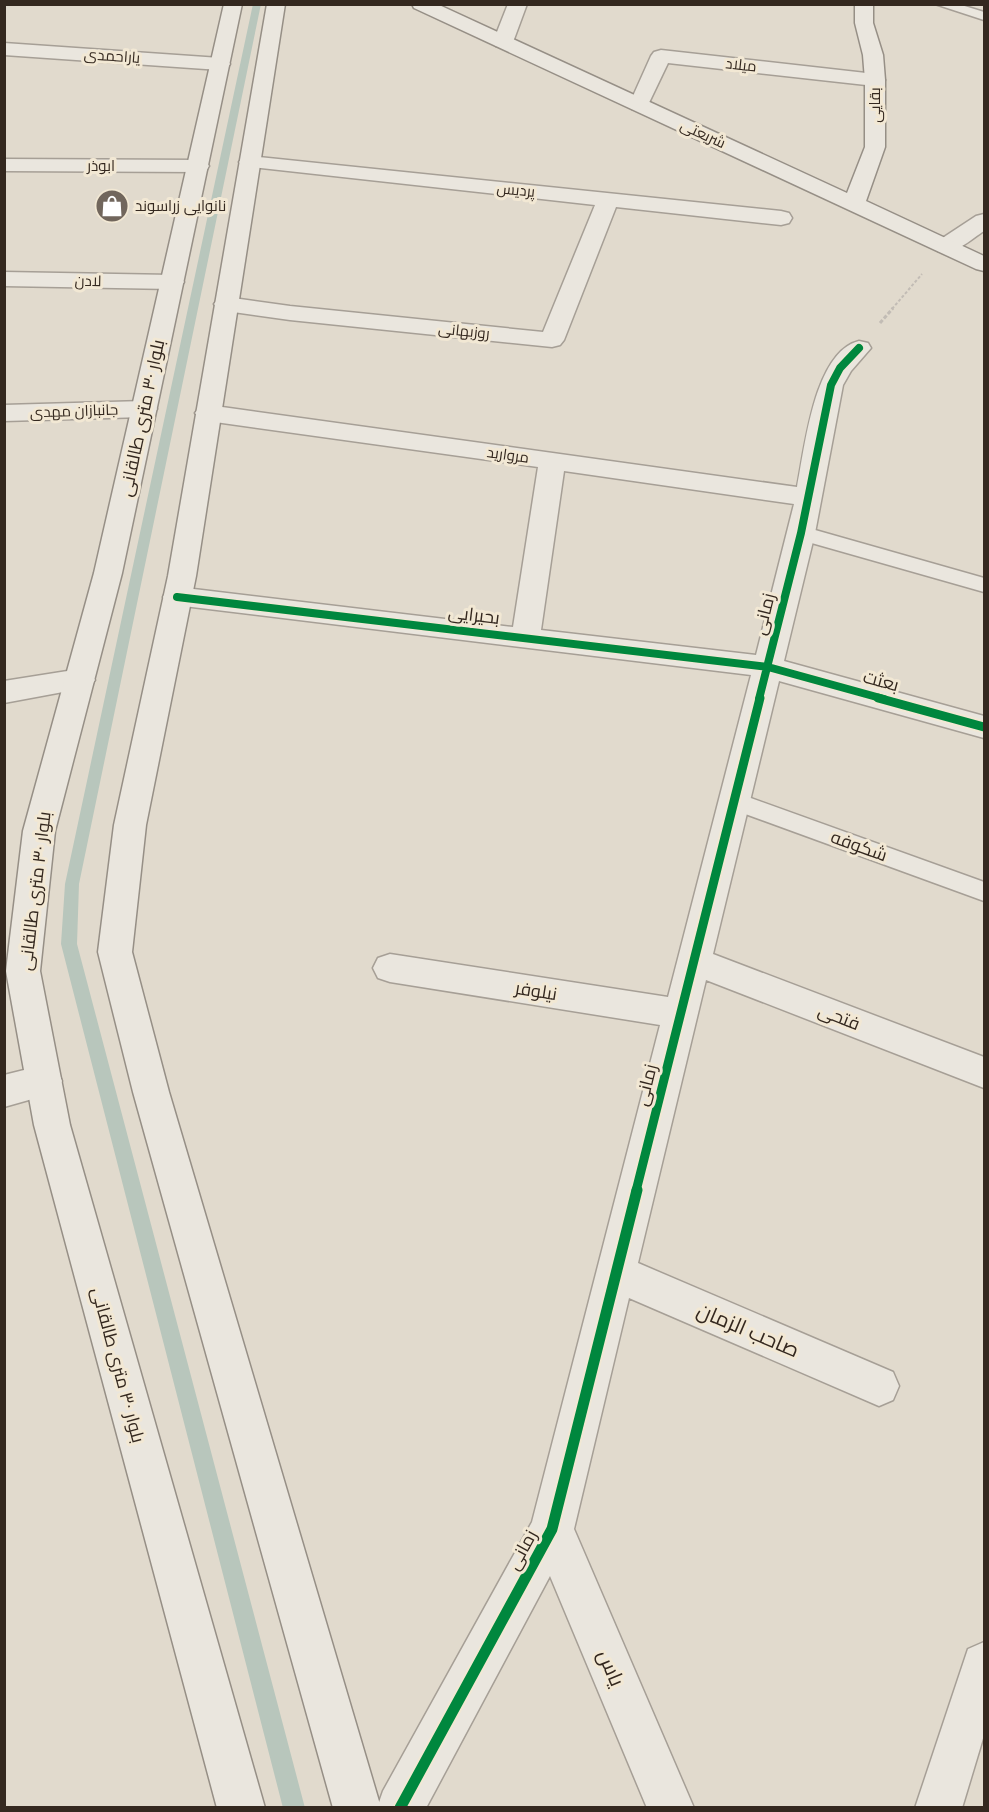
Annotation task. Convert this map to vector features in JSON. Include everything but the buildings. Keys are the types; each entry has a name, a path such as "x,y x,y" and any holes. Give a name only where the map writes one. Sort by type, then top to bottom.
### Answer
{"street":[{"path":"226,4 275,6 177,597 130,825 115,952 150,1092 357,1808"},
{"name":"شریعتی","path":"421,4 984,264"},
{"path":"503,42 518,4"},
{"name":"بقایی","path":"854,203 875,147 875,80 873,55 864,24 864,4"},
{"name":"بلوار ۳۰ متری طالقانی","path":"233,5 108,573 39,831 23,970 52,1125 241,1808"},
{"name":"یاراحمدی","path":"4,49 220,64"},
{"name":"میلاد","path":"639,105 661,56 875,80"},
{"name":"پردیس","path":"250,162 782,218"},
{"name":"ابوذر","path":"4,165 198,166"},
{"name":"روزبهانی","path":"226,304 302,315 552,340 608,200"},
{"path":"946,246 984,221"},
{"name":"لادن","path":"4,279 172,282"},
{"name":"زمانی","path":"400,1808 552,1529 801,534 831,385 840,368 859,348"},
{"name":"جانبازان مهدی","path":"4,413 144,409"},
{"name":"مروارید","path":"208,413 808,497"},
{"path":"526,638 552,461"},
{"name":"بحیرایی","path":"177,597 768,667"},
{"name":"بعثت","path":"768,667 984,727"},
{"path":"4,692 80,680"},
{"name":"فتحی","path":"694,961 984,1073"},
{"name":"نیلوفر","path":"390,968 681,1014"},
{"path":"4,1091 44,1081"},
{"name":"صاحب الزمان","path":"616,1273 879,1386"},
{"name":"یاس","path":"552,1529 670,1808"},
{"path":"938,1808 984,1665"}],"lane":[{"path":"941,4 984,16"},
{"path":"801,534 984,585"},
{"name":"شکوفه","path":"734,801 984,892"}],"path":[{"path":"859,348 946,246"}],"waterway":[{"path":"257,4 72,884 69,944 294,1808"}],"cycle path":[{"path":"400,1808 552,1529 801,533 831,385 840,368 859,348"},
{"path":"177,597 768,667 984,727"}],"place":[{"name":"نانوایی زراسوند","path":"112,206"}]}
